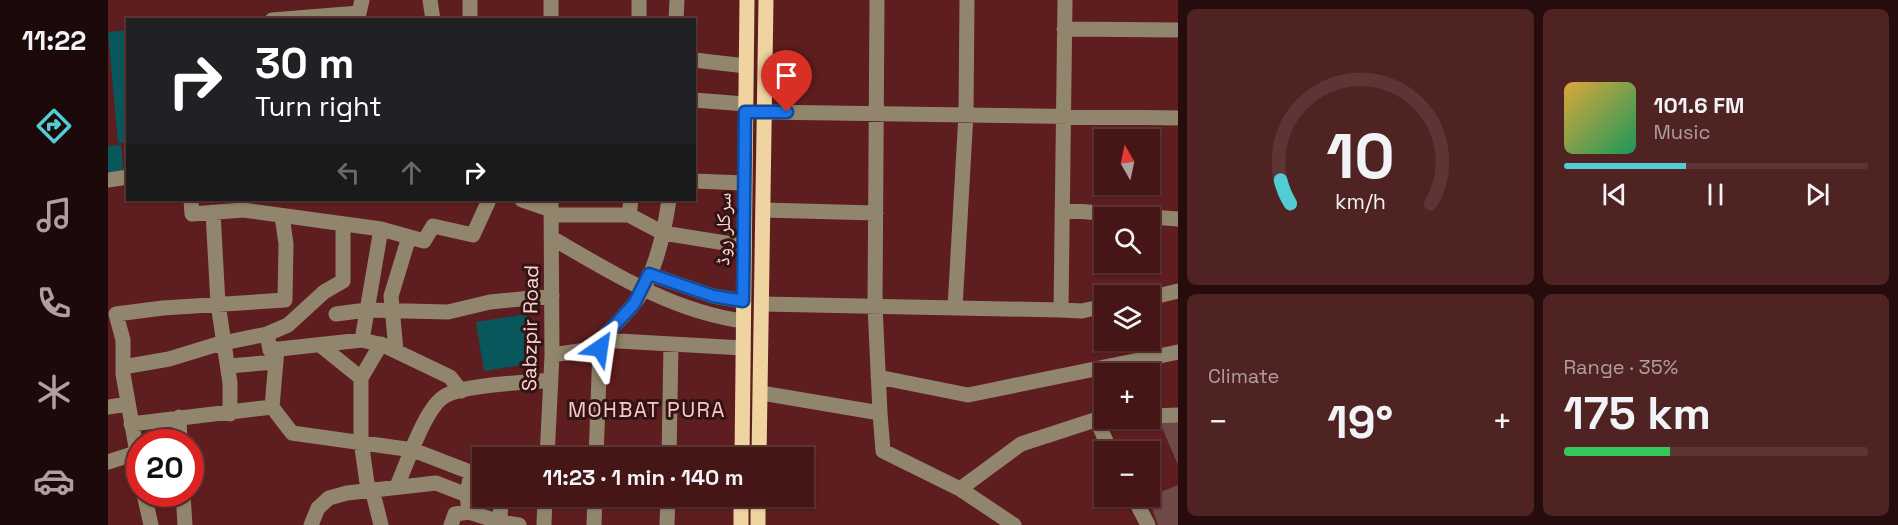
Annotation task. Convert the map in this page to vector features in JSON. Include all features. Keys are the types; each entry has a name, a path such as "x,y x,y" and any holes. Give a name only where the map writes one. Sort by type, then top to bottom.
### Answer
{"main road":[{"name":"سرکلر روڈ","path":"742,447 747,0"},
{"path":"759,447 766,0"},
{"path":"745,108 764,112"},
{"path":"742,390 761,393"},
{"path":"741,507 741,525"},
{"path":"758,507 758,525"}],"street":[{"path":"297,18 359,13 362,0"},
{"path":"430,0 433,18"},
{"path":"470,0 470,18"},
{"path":"551,0 551,18"},
{"path":"639,0 639,18"},
{"path":"676,18 677,0"},
{"path":"878,0 875,306 883,451 960,489 1014,525"},
{"path":"955,308 966,114 967,0"},
{"path":"1061,310 1065,0"},
{"path":"1064,29 1178,30"},
{"path":"696,60 746,66"},
{"path":"696,100 745,108"},
{"path":"764,112 1178,118"},
{"path":"108,180 126,177"},
{"path":"696,181 744,183"},
{"path":"191,201 192,214 243,210 381,229 424,241 433,226 473,235 489,201"},
{"path":"526,201 551,208 630,207 663,233 744,246"},
{"path":"596,447 601,344 634,304 649,274 663,233 669,201"},
{"name":"Sabzpir Road","path":"548,447 552,355 551,208"},
{"path":"763,210 876,213"},
{"path":"1062,210 1178,219"},
{"path":"213,212 218,303 228,366 230,414"},
{"path":"132,429 118,364 123,340 112,311 285,300 286,244 282,216"},
{"path":"118,364 169,359 224,343 267,334 288,325 324,292 343,281 343,225"},
{"path":"362,340 381,229"},
{"path":"396,351 391,296 409,237"},
{"path":"552,238 641,290 716,317 743,321"},
{"path":"372,272 398,275"},
{"path":"649,274 713,296 743,301"},
{"path":"1160,295 1178,291"},
{"path":"336,314 366,310 448,312 490,302 552,296"},
{"path":"763,304 1082,311 1094,308"},
{"path":"267,334 270,350 277,356"},
{"path":"228,366 320,345 362,340 381,344 450,377 460,391"},
{"path":"381,344 362,378 361,441 370,490 381,525"},
{"path":"552,355 601,344 671,344 743,348"},
{"path":"669,447 671,344"},
{"path":"320,345 362,378"},
{"path":"878,377 968,395 1178,352"},
{"path":"277,356 272,407 292,434 361,441 413,450 472,473"},
{"path":"397,486 428,416 444,396 460,391 551,380"},
{"path":"761,393 880,413"},
{"path":"108,407 128,404"},
{"path":"131,424 179,417 230,414 272,407"},
{"path":"1160,416 1178,415"},
{"path":"179,417 179,429"},
{"path":"960,489 1021,444 1094,420"},
{"path":"108,462 126,461"},
{"path":"311,525 318,508 328,498 397,486 436,483 467,495"},
{"path":"469,512 467,495 472,485"},
{"path":"147,507 151,525"},
{"path":"184,507 185,525"},
{"path":"500,522 501,507"},
{"path":"544,507 544,525"},
{"path":"594,525 595,507"},
{"path":"667,525 668,507"},
{"path":"1139,507 1148,525"},
{"path":"451,525 455,514 469,512 500,522 519,525"}],"shaded area":[{"path":"1178,415 1178,465 1160,423 1160,416"},
{"path":"1178,485 1178,525 1158,525 1152,507 1160,507 1160,492"}],"building":[{"path":"126,30 126,142 118,143 108,32"},
{"path":"121,145 124,174 108,176 108,146"},
{"path":"527,314 534,363 484,371 476,322"}],"district":[{"name":"MOHBAT PURA","path":"647,409"}],"route":[{"path":"600,348 601,340 634,304 649,274 713,296 743,301 745,112 787,112"}]}
